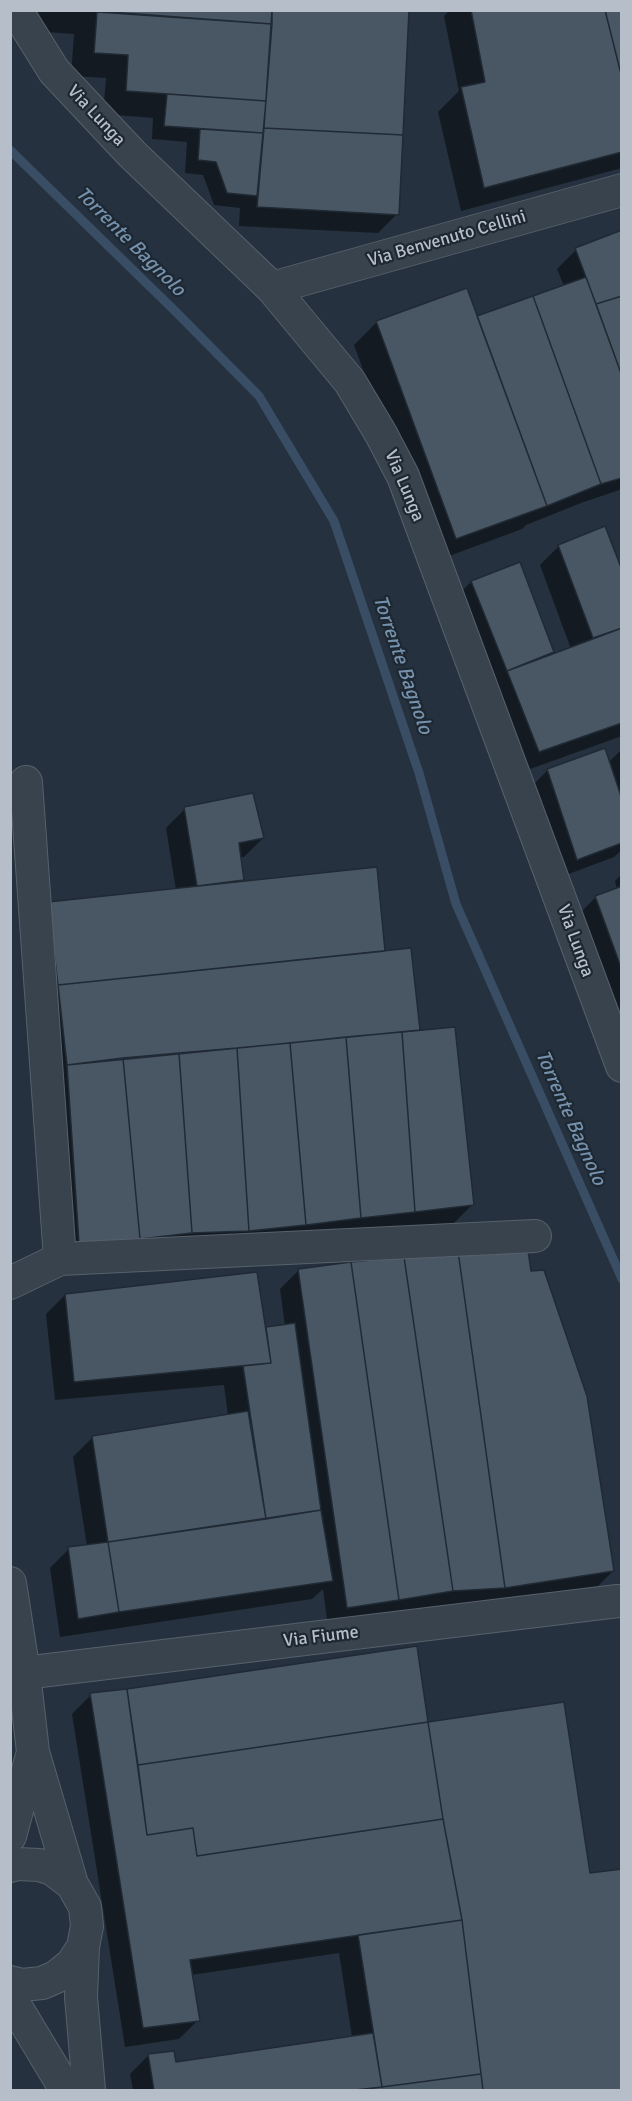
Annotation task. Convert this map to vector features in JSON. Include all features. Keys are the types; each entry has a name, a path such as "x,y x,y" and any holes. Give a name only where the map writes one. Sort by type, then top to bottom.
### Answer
{"street":[{"name":"Via Lunga","path":"16,10 54,71 132,154 272,288 350,382 381,434 403,476 621,1065"},
{"name":"Via Benvenuto Cellini","path":"272,288 621,190"},
{"path":"26,782 60,1259"},
{"path":"10,1283 60,1259 535,1236"},
{"path":"10,1583 24,1672 33,1752 72,1884 85,1907 87,1926 83,1947 81,1997 89,2091"},
{"name":"Via Fiume","path":"24,1672 618,1601"},
{"path":"10,1836 33,1752"},
{"path":"10,1866 39,1865 52,1869 72,1884"},
{"path":"10,1982 22,1985 42,1983 56,1977 72,1964 83,1947"},
{"path":"10,1997 66,2091"}],"building":[{"path":"83,10 272,10 272,24"},
{"path":"272,10 409,10 403,135 264,128"},
{"path":"471,10 605,10 622,78 622,152 484,188 461,87 485,82"},
{"path":"605,10 622,10 622,78"},
{"path":"97,12 272,24 266,101 126,91 128,55 94,53"},
{"path":"167,94 266,101 263,133 164,126"},
{"path":"264,128 403,135 399,215 257,207"},
{"path":"200,129 263,133 257,196 227,193 216,162 198,160"},
{"path":"622,230 622,296 596,304 575,248"},
{"path":"586,277 622,376 622,478 601,484 533,296"},
{"path":"467,288 547,506 456,539 376,321"},
{"path":"533,296 601,484 547,506 477,316"},
{"path":"622,296 622,376 596,304"},
{"path":"605,526 622,570 622,628 593,638 558,545"},
{"path":"520,562 554,652 507,671 471,581"},
{"path":"622,628 622,723 539,752 507,671"},
{"path":"605,748 622,799 622,843 577,860 547,769"},
{"path":"253,793 264,838 239,843 244,880 197,886 184,807"},
{"path":"377,867 385,951 58,985 48,902"},
{"path":"622,886 622,970 595,896"},
{"path":"411,948 420,1030 67,1065 58,985"},
{"path":"455,1027 474,1205 415,1212 402,1032"},
{"path":"402,1032 415,1212 361,1218 346,1037"},
{"path":"346,1037 361,1218 306,1225 290,1043"},
{"path":"290,1043 306,1225 249,1231 237,1048"},
{"path":"237,1048 249,1231 192,1233 179,1053"},
{"path":"179,1053 192,1233 140,1239 123,1058"},
{"path":"123,1058 140,1239 79,1243 67,1065"},
{"path":"527,1244 531,1271 544,1270 587,1396 614,1571 505,1588 458,1251"},
{"path":"458,1251 505,1588 453,1591 404,1257"},
{"path":"404,1257 453,1591 399,1600 351,1262"},
{"path":"351,1262 399,1600 347,1608 298,1269"},
{"path":"257,1272 271,1363 74,1382 65,1294"},
{"path":"295,1323 321,1510 266,1519 243,1366 271,1363 266,1327"},
{"path":"248,1411 266,1519 108,1542 92,1436"},
{"path":"321,1510 333,1581 119,1612 108,1542"},
{"path":"108,1542 119,1612 78,1619 68,1547"},
{"path":"417,1646 428,1722 138,1765 127,1689"},
{"path":"127,1689 147,1835 193,1828 197,1856 443,1819 462,1920 190,1960 200,2021 143,2028 90,1693"},
{"path":"564,1702 590,1873 622,1869 622,2090 483,2090 462,1920 428,1722"},
{"path":"428,1722 443,1819 197,1856 193,1828 147,1835 138,1765"},
{"path":"462,1920 481,2074 382,2087 358,1935"},
{"path":"373,2033 382,2087 355,2090 154,2090 148,2054 174,2051 176,2062"},
{"path":"481,2074 483,2090 359,2090"}],"waterway":[{"name":"Torrente Bagnolo","path":"10,150 259,396 334,521 419,773 456,904 622,1279"}]}
